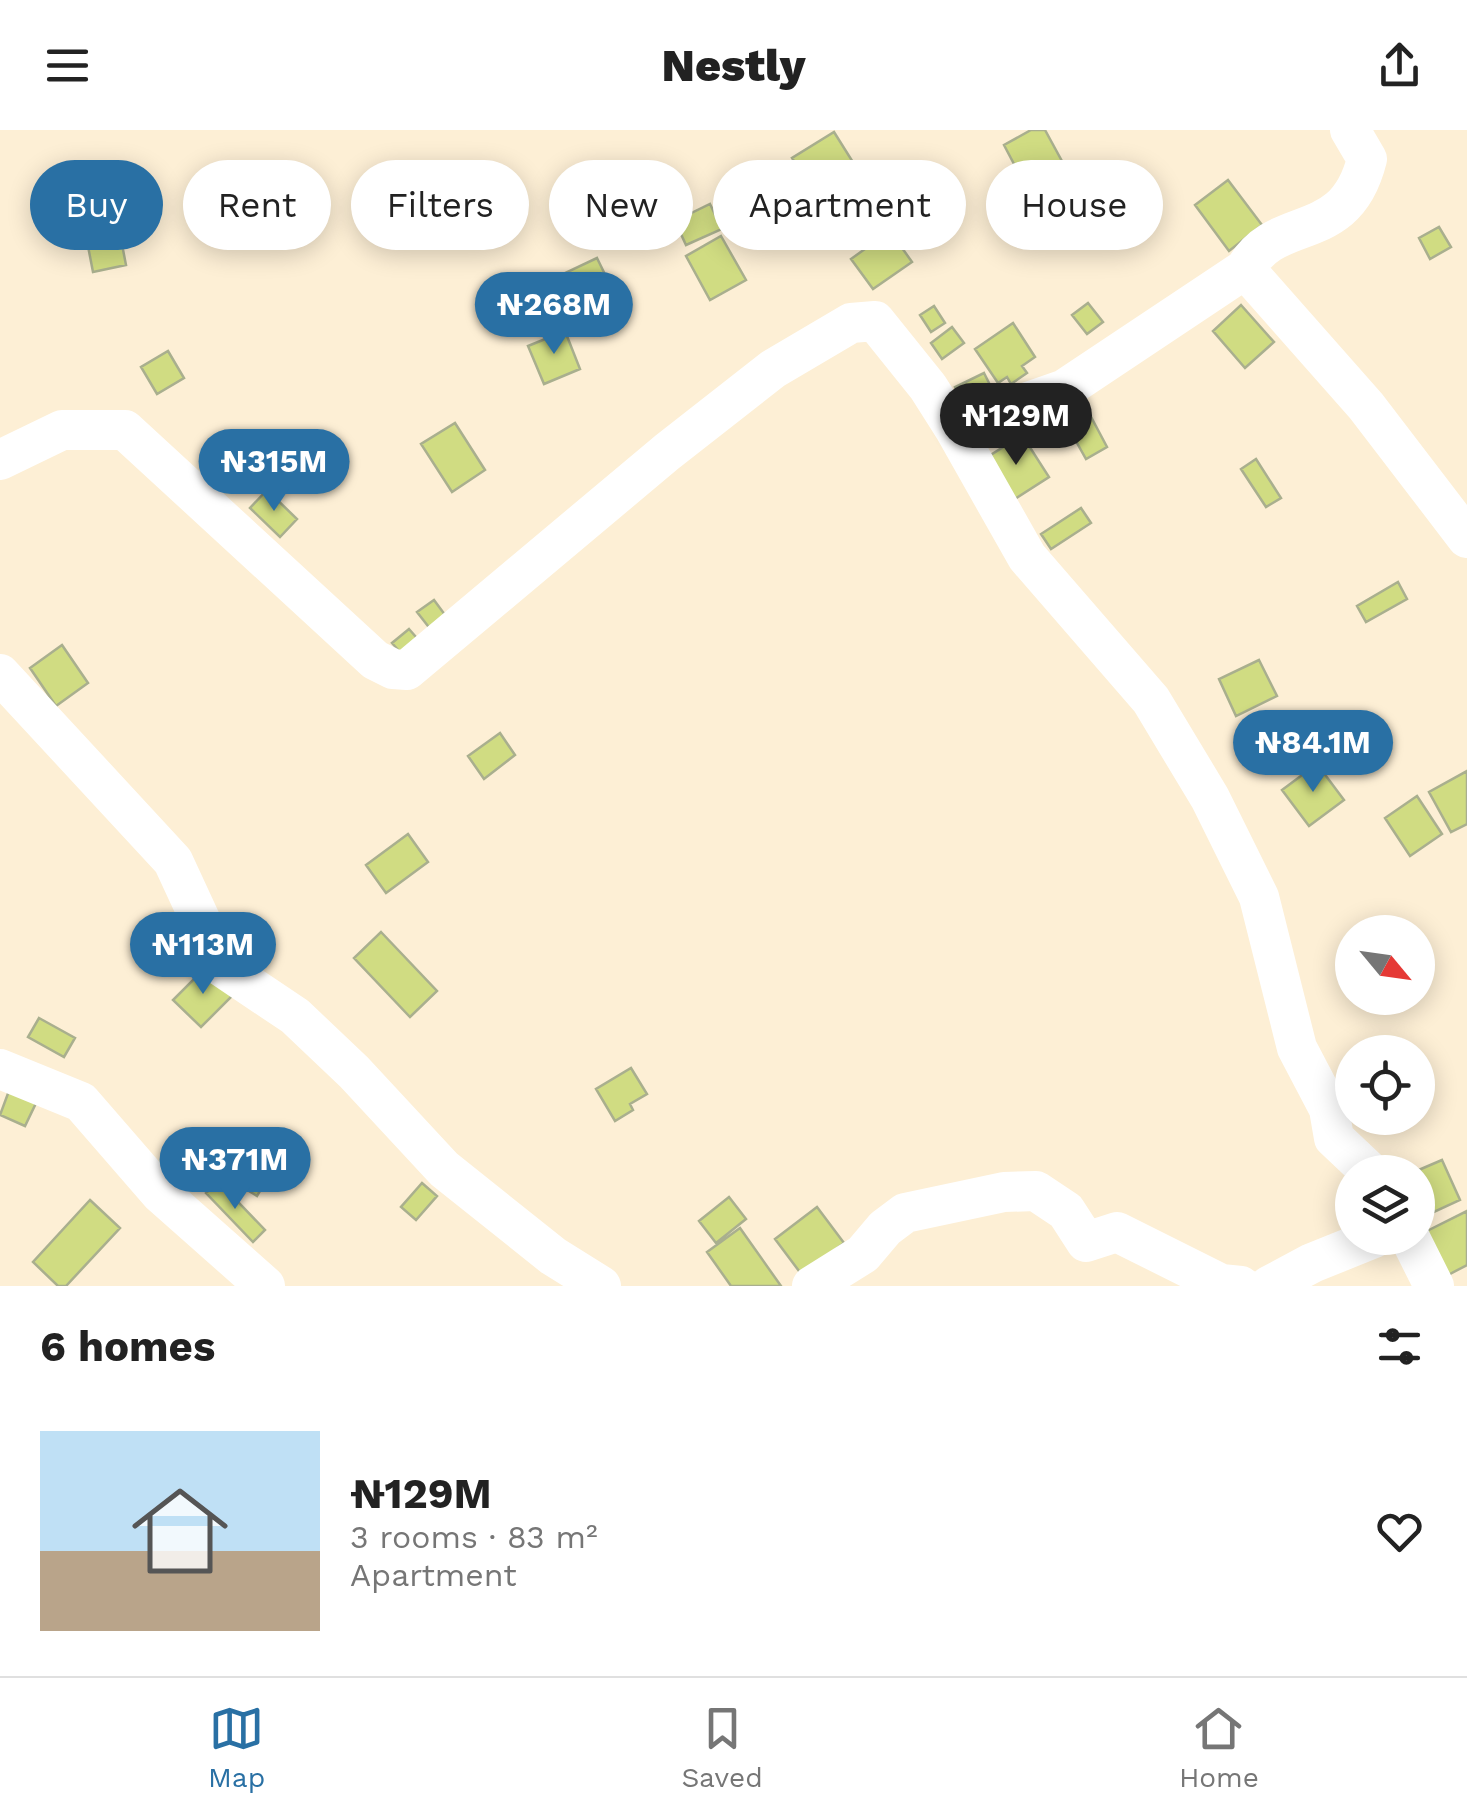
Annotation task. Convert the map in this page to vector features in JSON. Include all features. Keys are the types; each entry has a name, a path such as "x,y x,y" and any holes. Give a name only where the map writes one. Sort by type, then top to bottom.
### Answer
{"street":[{"path":"954,428 1064,389 1158,330 1245,268 1256,249 1342,209 1360,188 1368,159 1350,130"},
{"path":"1245,268 1366,406 1467,538"},
{"path":"0,460 62,430 125,430 375,660 392,669 407,670 667,452 773,369 850,322 875,321 928,386 1027,556 1151,700 1210,798 1259,897 1298,1048 1329,1109 1334,1138 1352,1155"},
{"path":"0,674 173,862 222,967 295,1016 354,1072 444,1169 553,1256 601,1286"},
{"path":"0,1068 81,1102 160,1193 265,1286"},
{"path":"812,1286 862,1254 905,1213 1004,1192 1036,1191 1066,1211 1086,1242 1117,1232 1221,1284 1241,1286"},
{"path":"1269,1286 1335,1254"},
{"path":"1418,1255 1434,1286"},
{"path":"1452,1286 1467,1279"}],"building":[{"path":"1031,130 1045,130 1061,160 1012,160 1004,145"},
{"path":"834,132 852,160 793,160"},
{"path":"1228,180 1262,225 1229,251 1195,205"},
{"path":"710,204 713,210 713,233 693,242 693,212"},
{"path":"1439,227 1451,247 1430,259 1419,238"},
{"path":"713,241 713,250 729,250 746,280 710,300 686,256"},
{"path":"89,250 123,250 126,265 93,272"},
{"path":"864,250 903,250 912,262 873,289 851,259"},
{"path":"597,258 615,295 583,311 565,273"},
{"path":"1088,303 1103,322 1087,334 1072,315"},
{"path":"1241,305 1274,342 1245,368 1213,331"},
{"path":"934,306 945,323 931,332 920,315"},
{"path":"1013,323 1035,357 1022,366 1027,373 1011,384 1007,377 998,383 975,349"},
{"path":"952,327 964,343 942,359 931,343"},
{"path":"565,331 580,369 544,384 528,346"},
{"path":"168,351 184,378 157,394 141,367"},
{"path":"984,373 998,401 969,416 955,387"},
{"path":"1089,413 1107,447 1086,459 1067,425"},
{"path":"455,423 485,470 452,492 421,444"},
{"path":"1022,435 1049,477 1010,502 983,460"},
{"path":"1256,459 1281,498 1266,507 1241,469"},
{"path":"267,490 297,519 280,537 250,508"},
{"path":"1081,508 1091,523 1051,549 1041,534"},
{"path":"1398,582 1407,599 1366,622 1357,606"},
{"path":"434,600 451,623 435,635 417,612"},
{"path":"409,629 423,645 406,659 392,643"},
{"path":"62,645 88,683 56,706 30,668"},
{"path":"1259,660 1277,696 1236,716 1219,679"},
{"path":"500,733 515,755 484,779 468,756"},
{"path":"1317,764 1344,800 1309,826 1282,790"},
{"path":"1467,771 1467,824 1451,832 1429,792"},
{"path":"1417,796 1442,834 1410,856 1385,818"},
{"path":"408,834 428,862 386,893 366,865"},
{"path":"381,932 437,991 410,1017 354,958"},
{"path":"206,967 234,994 201,1027 173,1000"},
{"path":"39,1018 75,1038 64,1057 28,1037"},
{"path":"631,1068 647,1094 630,1104 633,1110 615,1121 596,1089"},
{"path":"10,1088 37,1101 25,1126 0,1115"},
{"path":"1442,1160 1460,1200 1435,1211 1435,1163"},
{"path":"242,1173 263,1186 257,1196 236,1183"},
{"path":"218,1181 265,1230 253,1242 206,1193"},
{"path":"422,1183 437,1196 416,1220 401,1207"},
{"path":"729,1197 746,1219 716,1243 699,1221"},
{"path":"90,1200 120,1228 66,1286 58,1286 33,1262"},
{"path":"817,1207 844,1243 802,1275 775,1239"},
{"path":"1467,1211 1467,1265 1448,1275 1435,1248 1435,1227"},
{"path":"740,1228 781,1286 731,1286 707,1252"}]}
